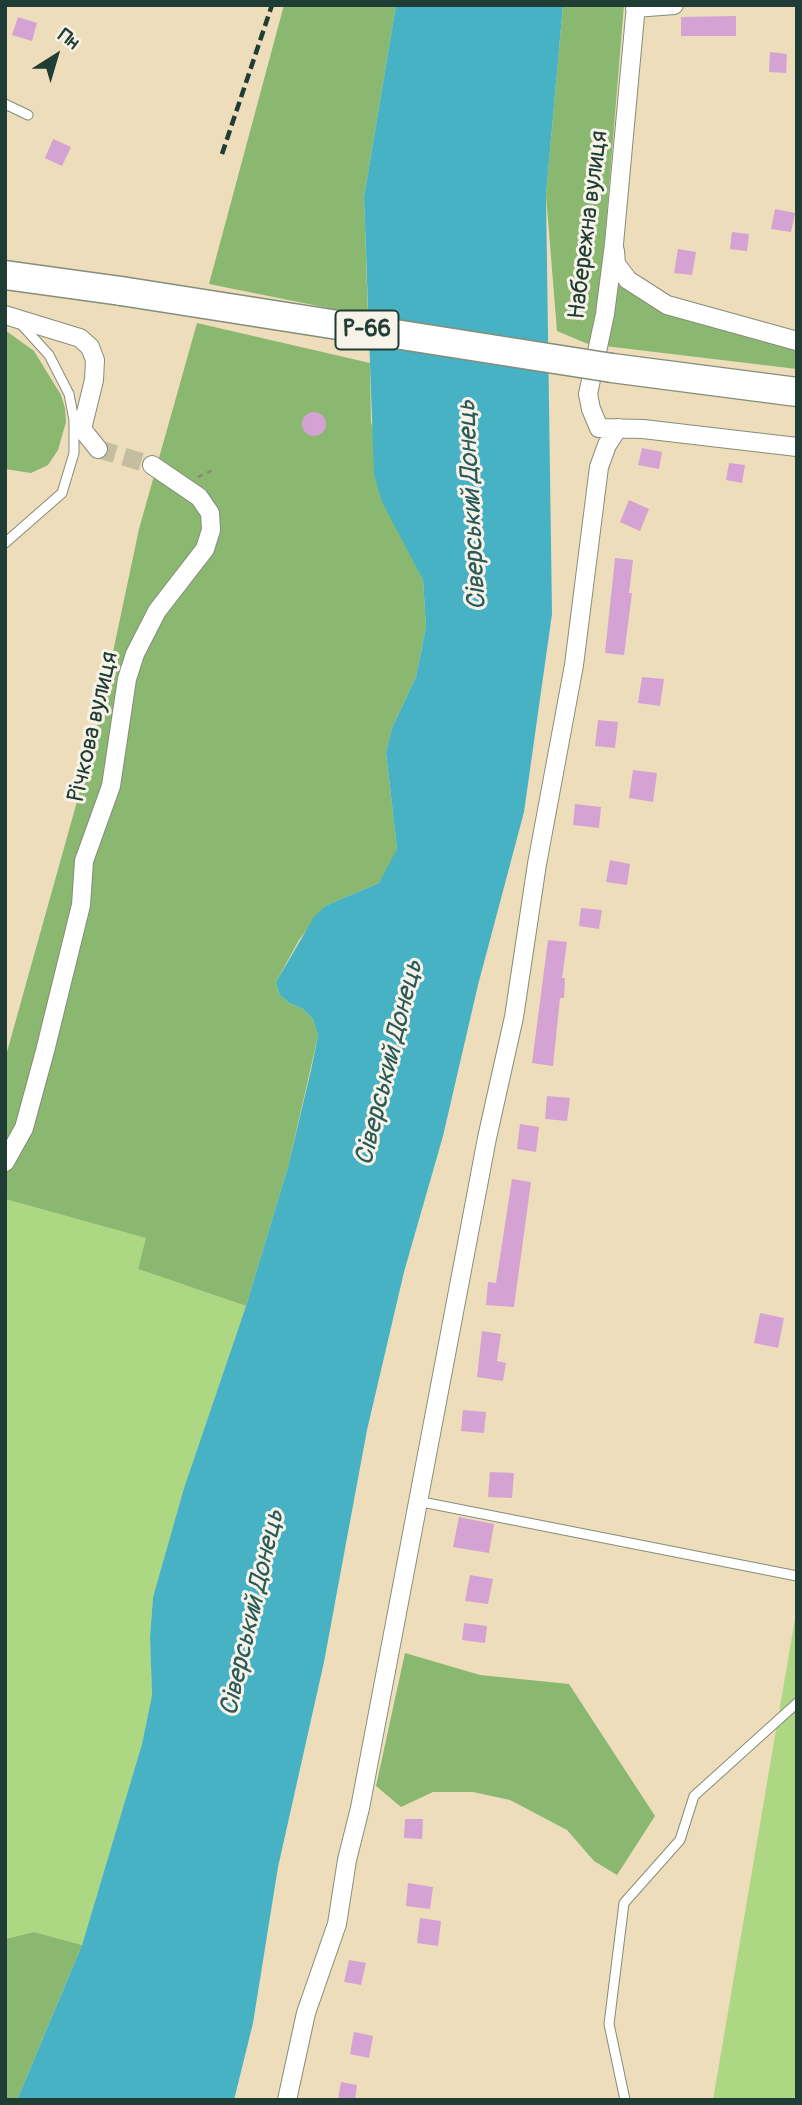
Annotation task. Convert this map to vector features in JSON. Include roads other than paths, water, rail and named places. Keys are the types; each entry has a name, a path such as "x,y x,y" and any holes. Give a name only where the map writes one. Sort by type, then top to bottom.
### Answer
{"main road":[{"name":"Р-66","path":"5,275 612,368 797,392"}],"street":[{"path":"636,7 674,5"},
{"name":"Набережна вулиця","path":"618,428 599,428 588,394 605,314 614,244 636,7"},
{"path":"614,244 616,264 628,280 667,305 797,341"},
{"path":"9,315 80,338 90,347 95,360 94,380 82,429 98,449"},
{"path":"287,2100 306,2013 337,1924 487,1138 514,1017 537,864 574,665 599,467 607,445 618,428 797,447"},
{"name":"Річкова вулиця","path":"5,1163 24,1129 45,1051 81,905 84,861 111,786 127,679 135,654 157,611 205,549 211,530 210,513 199,497 152,465"}],"lane":[{"path":"5,104 28,115"},
{"path":"5,543 62,493 70,474 74,453 74,420 69,394 49,355 9,315"},
{"path":"417,1502 797,1576"},
{"path":"625,2100 609,2024 624,1903 680,1840 694,1796 797,1703"}],"water":[{"name":"Сіверський Донець","path":"396,5 563,5 546,195 552,614 524,812 478,985 443,1136 404,1272 367,1430 324,1662 278,1867 253,2023 234,2100 17,2100 82,1945 142,1744 152,1695 150,1637 153,1597 184,1488 246,1306 288,1167 311,1070 318,1036 313,1019 303,1009 289,1003 279,994 276,982 314,917 325,906 379,883 397,849 386,752 392,728 416,677 426,627 423,580 382,502 374,474 364,197"}],"tunnel":[{"path":"98,449 152,465"}],"railway":[{"path":"222,154 272,5"}]}
